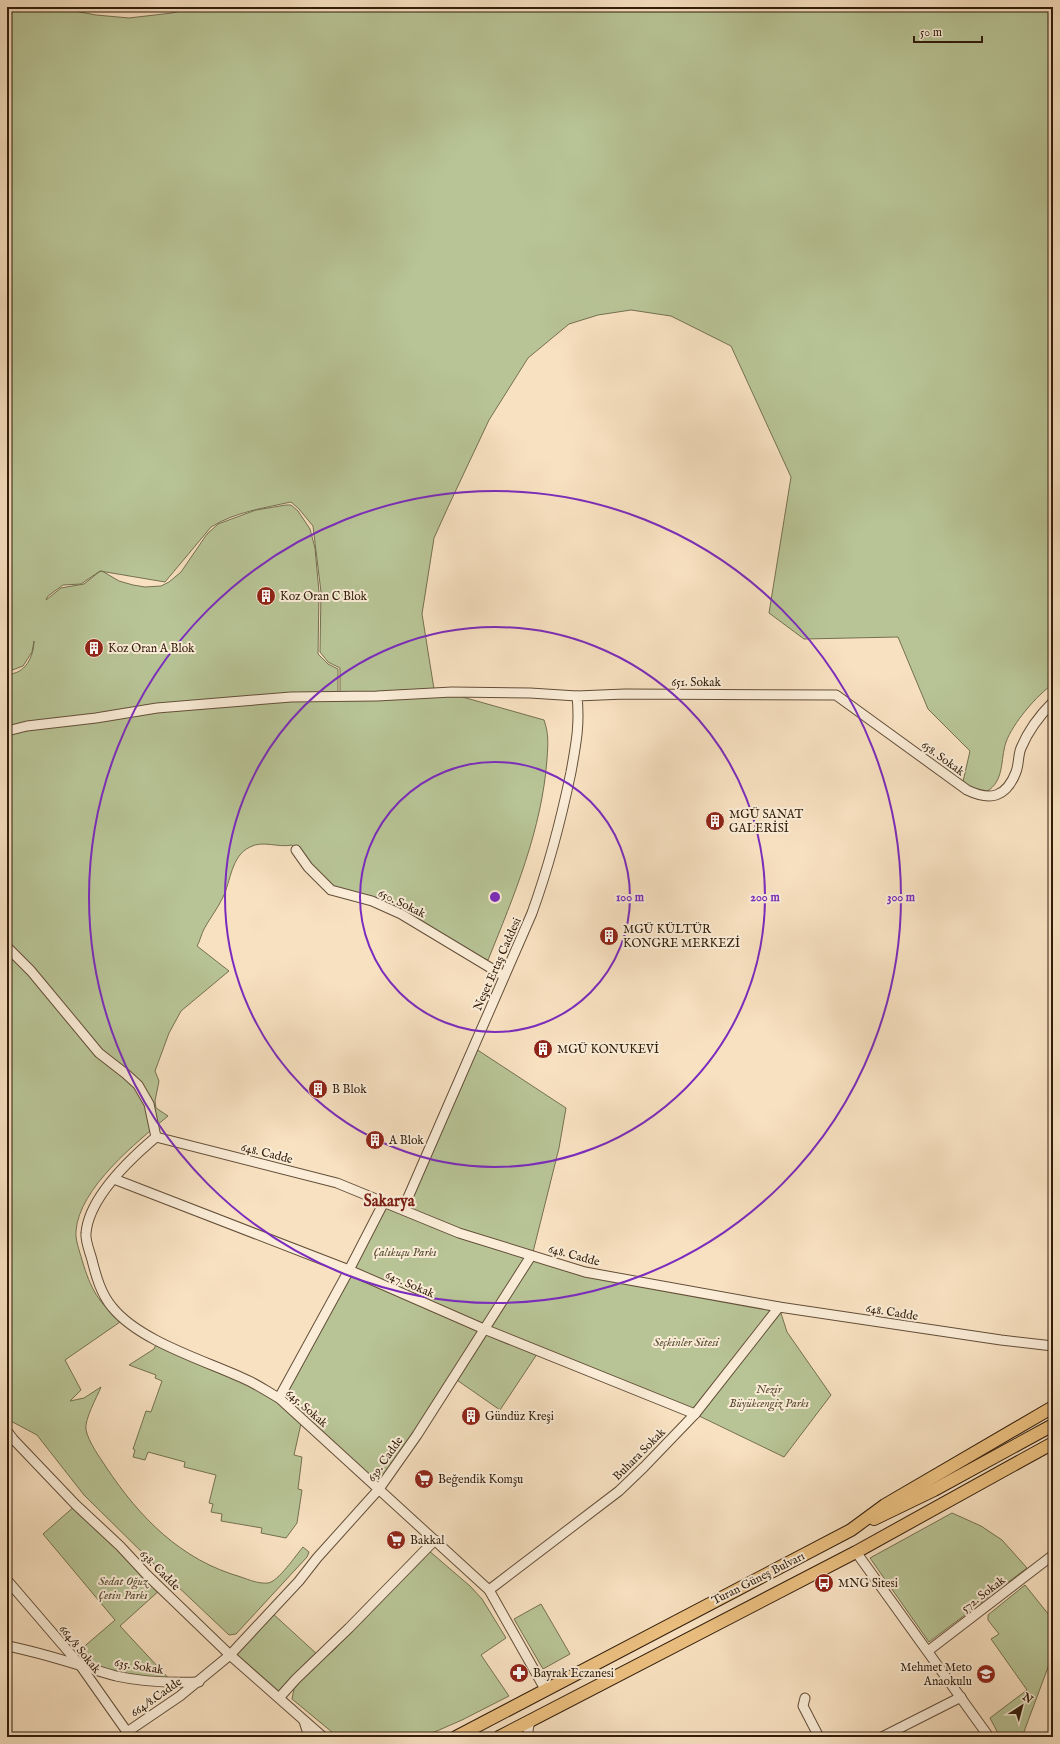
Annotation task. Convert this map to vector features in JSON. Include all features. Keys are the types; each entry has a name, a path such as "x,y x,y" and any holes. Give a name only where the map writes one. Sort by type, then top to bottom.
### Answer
{"main road":[{"name":"Turan Güneş Bulvarı","path":"456,1737 545,1689 851,1530 891,1501 1053,1407"},
{"path":"851,1530 934,1490 1053,1425"},
{"name":"Turan Güneş Bulvarı","path":"506,1736 530,1721 856,1552 1053,1443"}],"street":[{"name":"651. Sokak","path":"7,731 27,726 96,718 157,708 291,697 377,696 452,692 530,693 577,696 625,694 836,695"},
{"name":"658. Sokak","path":"836,695 967,790 980,796 991,797 1001,793 1010,782 1016,772 1021,749 1031,729 1053,702"},
{"name":"Neşet Ertaş Caddesi","path":"403,1209 532,913 558,836 576,748 580,717 577,696"},
{"name":"650. Sokak","path":"296,850 316,876 331,890 372,901 401,914 504,976"},
{"path":"7,947 31,971 99,1053 138,1085 149,1104 156,1137"},
{"name":"645. Sokak","path":"156,1137 138,1152 114,1179 94,1206 86,1234 101,1289 112,1307 142,1332 167,1345 247,1380 279,1398 489,1590 545,1689"},
{"name":"648. Cadde","path":"156,1137 337,1183 459,1233 585,1272 779,1307 1001,1340"},
{"name":"647. Sokak","path":"114,1179 350,1270 484,1329 695,1414"},
{"path":"279,1398 350,1270 384,1202"},
{"name":"639. Cadde","path":"199,1682 230,1655 299,1581 317,1558 379,1489 417,1435 531,1256"},
{"name":"Buhara Sokak","path":"489,1590 619,1491 644,1467 695,1414 779,1307"},
{"path":"1001,1340 1053,1342"},
{"path":"1001,1340 1053,1346"},
{"name":"638. Cadde","path":"7,1431 10,1441 120,1546 147,1575 230,1655 323,1737"},
{"path":"279,1698 434,1540"},
{"path":"856,1552 989,1737"},
{"name":"572. Sokak","path":"928,1651 1053,1555"},
{"name":"664/8 Sokak","path":"7,1580 80,1665 129,1735"},
{"name":"635. Sokak","path":"7,1646 56,1657 118,1676 151,1682 199,1682"},
{"name":"664/8.Cadde","path":"129,1735 199,1682"},
{"path":"882,1737 961,1697"},
{"path":"805,1698 803,1706 818,1737"},
{"path":"304,1720 309,1737"},
{"path":"529,1737 528,1730 530,1721"}],"green space":[{"path":"7,7 53,7 96,15 129,18 172,13 196,7 1053,7 1053,684 1033,702 1014,726 1006,742 999,776 992,787 986,792 962,786 970,751 928,709 898,637 804,639 769,613 791,477 731,346 671,316 631,310 598,315 569,324 528,358 489,420 434,538 422,614 434,689 544,720 546,725 548,744 544,785 533,836 517,887 488,960 466,952 397,909 327,886 304,862 292,845 255,845 244,851 235,863 226,891 204,929 197,946 229,971 181,1011 169,1033 155,1071 159,1081 155,1101 156,1108 168,1116 126,1152 112,1167 87,1199 80,1215 76,1238 89,1279 96,1294 106,1308 120,1322 65,1360 81,1390 70,1401 84,1398 101,1387 87,1420 86,1426 87,1435 92,1445 119,1486 148,1520 164,1535 199,1560 219,1569 261,1583 268,1583 277,1578 287,1568 303,1547 309,1552 307,1557 236,1634 229,1635 84,1495 37,1435 7,1419 7,674 19,671 27,664 30,658 34,647 34,641 32,652 23,666 7,672","holes":["291,502 313,526 321,592 320,652 328,662 340,668 340,694 338,696 338,669 328,664 318,654 319,592 315,548 310,529 298,511 291,505 256,510","256,510 218,524 207,534 181,572 169,582 161,586 145,587 133,585 119,581 103,571 165,582 211,527 240,514","100,571 101,571 84,584 61,588 46,600 48,596 63,585 81,584"]},
{"path":"473,1047 566,1108 559,1148 532,1256 585,1272 779,1307 787,1332 831,1395 784,1457 695,1414 539,1351 500,1410 454,1378 379,1489 302,1419 294,1455 302,1457 298,1489 302,1490 297,1523 286,1538 261,1533 262,1528 221,1521 222,1514 211,1512 213,1504 209,1503 216,1475 184,1467 185,1462 148,1452 145,1460 133,1457 135,1450 133,1449 146,1411 151,1412 162,1381 155,1378 156,1375 129,1365 154,1349 158,1340 279,1398 384,1202 402,1209"},
{"name":"Sedat Oğuz Çetin Parkı","path":"76,1505 161,1589 120,1626 173,1683 80,1665 72,1657 115,1620 43,1534"},
{"path":"952,1513 981,1526 1002,1540 1027,1568 929,1642 870,1558"},
{"path":"428,1550 470,1586 482,1599 506,1638 481,1655 509,1696 462,1720 423,1737 338,1737 292,1699 294,1689 300,1680 336,1648 350,1630"},
{"path":"1025,1585 1053,1620 1053,1654 1022,1737 1000,1737 990,1718 1027,1690 991,1639 999,1634 988,1620 988,1615"},
{"path":"541,1604 570,1654 543,1669 514,1619"},
{"path":"271,1612 319,1656 279,1698 230,1655"}],"place":[{"name":"Koz Oran C Blok","path":"266,596"},
{"name":"Koz Oran A Blok","path":"94,648"},
{"name":"MGÜ SANAT GALERİSİ","path":"715,821"},
{"name":"MGÜ KÜLTÜR KONGRE MERKEZİ","path":"609,936"},
{"name":"MGÜ KONUKEVİ","path":"543,1049"},
{"name":"B Blok","path":"318,1089"},
{"name":"A Blok","path":"375,1140"},
{"name":"Gündüz Kreşi","path":"471,1416"},
{"name":"Beğendik Komşu","path":"424,1479"},
{"name":"Bakkal","path":"396,1540"},
{"name":"MNG Sitesi","path":"824,1583"},
{"name":"Bayrak Eczanesi","path":"519,1673"},
{"name":"Mehmet Meto Anaokulu","path":"986,1674"}],"district":[{"name":"Sakarya","path":"389,1200"}],"park label":[{"name":"Çalıkuşu Parkı","path":"405,1252"},
{"name":"Seçkinler Sitesi","path":"686,1342"},
{"name":"Nezir Büyükcengiz Parkı","path":"769,1396"}]}
